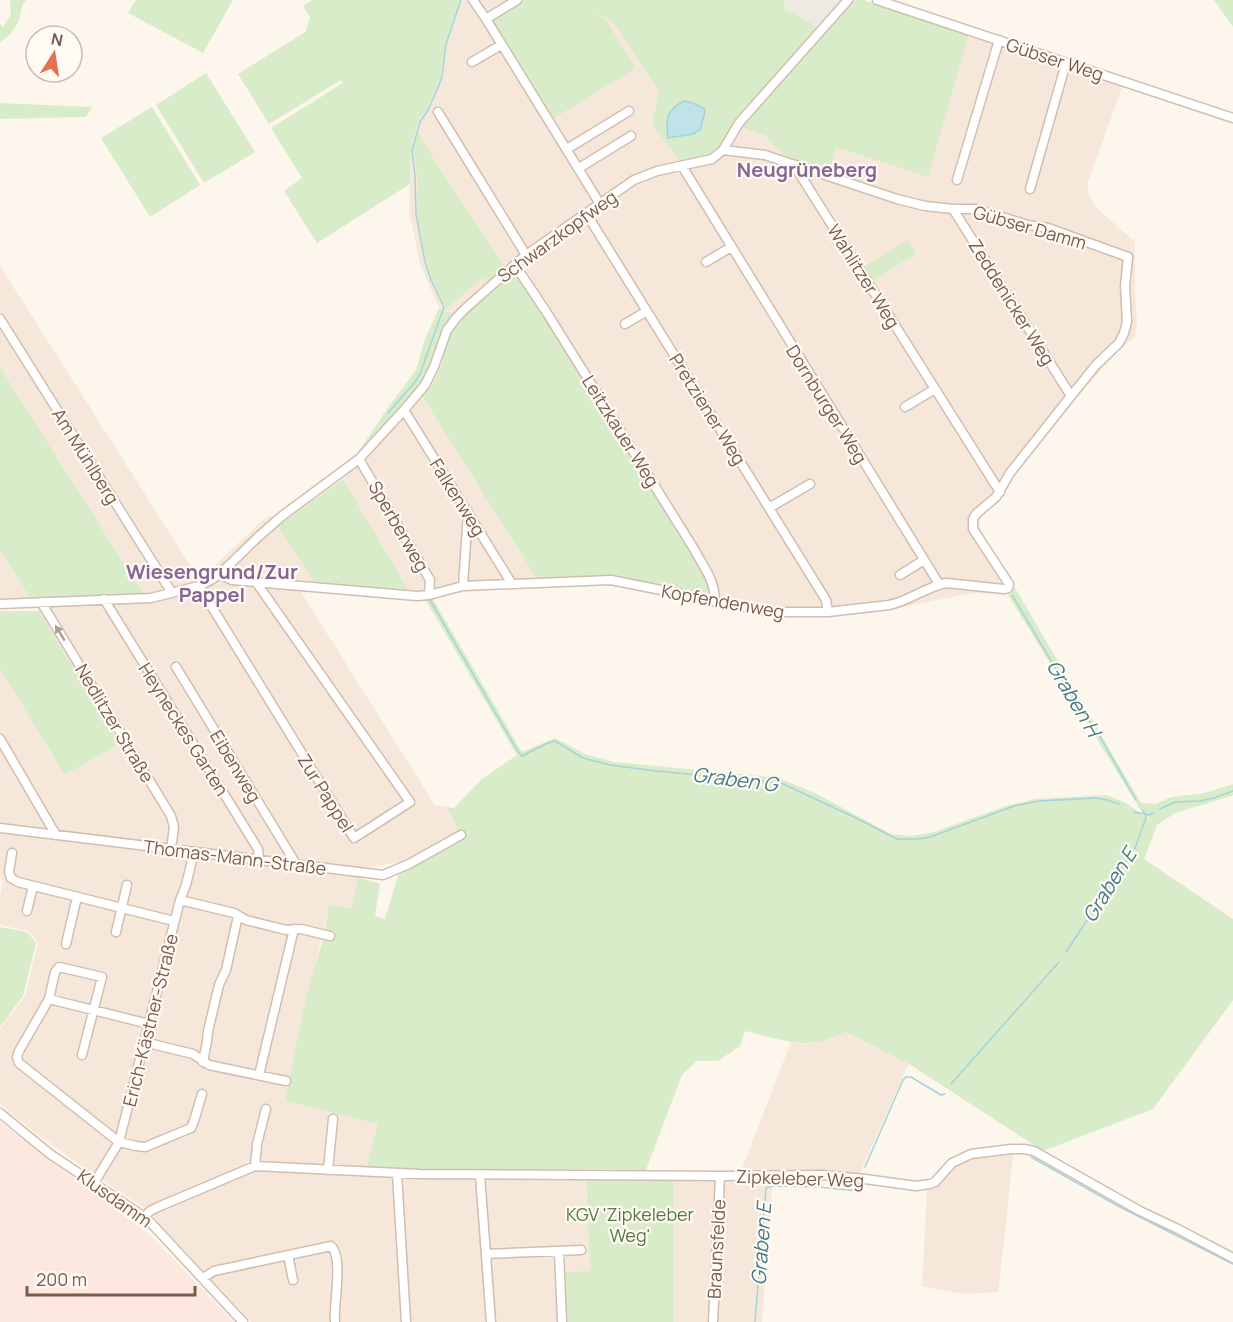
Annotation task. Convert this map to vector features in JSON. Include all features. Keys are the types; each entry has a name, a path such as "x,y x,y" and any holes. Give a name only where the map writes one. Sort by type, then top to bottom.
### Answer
{"street":[{"path":"472,0 600,204"},
{"path":"486,19 517,0"},
{"path":"723,150 739,123 848,0"},
{"name":"Gübser Weg","path":"883,1 1233,118"},
{"path":"957,180 999,40"},
{"path":"472,62 501,45"},
{"path":"1030,189 1066,63"},
{"path":"567,149 629,111"},
{"path":"438,112 526,255"},
{"path":"579,168 631,136"},
{"name":"Gübser Damm","path":"723,150 765,155 897,200 925,206 976,209 1028,225 1048,228 1128,257"},
{"name":"Schwarzkopfweg","path":"0,604 151,598 199,586 211,580 282,516 359,459 425,385 443,338 452,323 526,255 634,180 657,171 712,159 723,150"},
{"name":"Wahlitzer Weg","path":"794,164 1000,492"},
{"name":"Dornburger Weg","path":"682,166 939,584"},
{"name":"Zeddenicker Weg","path":"953,209 1071,396"},
{"name":"Pretziener Weg","path":"586,213 826,600 828,612"},
{"path":"706,262 731,247"},
{"name":"Kopfendenweg","path":"221,573 232,580 417,596 463,586 611,580 770,612 828,612 899,603 939,584 946,583 1008,588 1009,584 972,524 976,514 1000,492 1010,473 1096,365 1119,343 1127,322 1125,286 1128,257"},
{"name":"Leitzkauer Weg","path":"515,265 694,549 712,582 715,602"},
{"path":"625,324 647,311"},
{"name":"Am Mühlberg","path":"0,319 172,594"},
{"path":"904,407 935,389"},
{"name":"Falkenweg","path":"404,410 512,584"},
{"name":"Sperberweg","path":"359,459 430,580 429,595"},
{"path":"770,508 810,484"},
{"path":"463,586 468,512"},
{"path":"900,575 924,560"},
{"name":"Zur Pappel","path":"199,586 354,838 410,802 256,582"},
{"name":"Heyneckes Garten","path":"104,599 258,849 259,860"},
{"name":"Nedlitzer Straße","path":"41,602 171,816 174,827 171,849"},
{"name":"Eibenweg","path":"176,667 296,864"},
{"path":"0,739 56,835"},
{"name":"Thomas-Mann-Straße","path":"0,828 383,874 409,864 461,836"},
{"name":"Erich-Kästner-Straße","path":"94,1183 119,1142 174,921 194,852"},
{"path":"12,853 9,872 11,878 18,882 174,921"},
{"path":"116,932 127,885"},
{"path":"27,911 33,886"},
{"path":"66,944 77,897"},
{"path":"180,900 234,913 246,920 286,930 301,929 330,936"},
{"path":"203,1062 219,985 226,970 238,916"},
{"path":"259,1076 294,929"},
{"path":"82,1055 102,977 59,967 55,972 48,999 19,1051 17,1057 19,1063 119,1142 136,1146 146,1147 189,1129 194,1124 202,1094"},
{"path":"48,999 149,1024"},
{"path":"144,1042 193,1054 209,1065 286,1081"},
{"path":"255,1166 256,1144 266,1109"},
{"name":"Klusdamm","path":"0,1113 50,1154 157,1228 243,1322"},
{"path":"328,1170 333,1119"},
{"name":"Zipkeleber Weg","path":"144,1217 158,1207 255,1166 480,1175 823,1175 923,1186 935,1182 952,1163 971,1154 1024,1149 1034,1151 1140,1211 1233,1258"},
{"path":"397,1173 406,1322"},
{"path":"480,1175 491,1322"},
{"name":"Braunsfelde","path":"713,1322 720,1176"},
{"path":"203,1278 214,1271 288,1254 333,1247 338,1280 334,1322"},
{"path":"486,1254 581,1250"},
{"path":"559,1251 562,1322"},
{"path":"288,1254 293,1280"}],"shaded area":[{"path":"460,0 580,0 612,19 659,92 652,123 741,127 766,136 784,156 830,172 836,147 969,33 1123,85 1088,182 1088,194 1099,210 1135,242 1137,322 1135,337 1122,347 1074,400 1012,477 998,499 982,515 979,525 986,541 1015,588 1008,595 973,593 887,610 829,617 771,615 714,607 709,595 710,583 514,271 491,292 487,285 455,315 439,308 420,264 409,212 411,149 418,120 427,109 440,79 446,44"},
{"path":"786,0 848,0 823,29 783,8"},
{"path":"0,266 197,576 211,569 270,515 316,585 299,589 435,805 446,807 461,834 408,861 360,868 352,908 329,905 285,1101 379,1124 367,1166 448,1171 585,1169 590,1271 565,1322 251,1322 146,1209 90,1172 0,1104 0,1029 25,996 38,942 28,931 0,925 0,896 3,881 0,878 0,669 65,775 119,744 30,598 142,593 0,367"},
{"path":"422,396 537,579 431,593 409,591 343,479 365,460"},
{"path":"0,550 30,598 0,598"},
{"path":"844,1032 909,1064 859,1175 820,1171 741,1171 791,1042 807,1044 831,1039"},
{"path":"0,1122 151,1236 234,1322 0,1322"},
{"path":"1013,1154 998,1292 963,1294 922,1286 927,1189 937,1186 954,1165 972,1156"},
{"path":"673,1177 771,1180 762,1322 673,1322"}],"green space":[{"path":"10,0 26,0 16,26 0,42 0,24 3,27 11,14"},
{"path":"136,0 233,0 203,53 128,13"},
{"path":"312,0 460,0 446,44 440,79 427,109 418,121 411,149 410,184 317,243 284,191 302,178 271,128 343,83 341,80 269,124 238,74 307,31 310,17 303,6"},
{"path":"525,0 786,0 783,8 819,27 749,104 720,148 701,160 680,163 652,123 659,92 614,23 587,6 606,20 636,68 551,120 489,20","holes":["670,111 704,116 700,130 693,134 674,136 666,130"]},
{"path":"850,0 863,0 969,33 928,177 836,147 830,172 784,156 766,136 741,127"},
{"path":"1214,0 1233,0 1233,27"},
{"path":"206,73 255,152 204,183 156,105"},
{"path":"0,103 92,107 86,117 0,119"},
{"path":"152,107 200,185 150,217 101,138"},
{"path":"418,132 439,168 505,267 488,283 483,277 446,309 426,261 417,214 417,175 413,149"},
{"path":"908,240 916,254 872,281 863,267"},
{"path":"514,270 545,314 658,496 710,584 709,595 611,577 574,576 537,579 422,396 432,385 440,369 449,337 455,326"},
{"path":"439,308 455,315 437,344 427,376 418,389 357,454 416,370 425,339"},
{"path":"0,367 143,594 30,598 0,550"},
{"path":"343,479 409,591 316,585 278,526"},
{"path":"1015,588 1141,803 1156,804 1171,797 1205,793 1233,784 1233,795 1175,813 1157,825 1144,859 1233,919 1233,1000 1153,1109 1043,1151 909,1064 845,1032 819,1042 807,1043 784,1041 745,1031 740,1046 718,1061 697,1061 682,1075 646,1170 448,1171 367,1166 378,1124 285,1101 305,1002 323,939 329,905 352,908 358,877 380,884 375,916 385,919 398,875 462,836 446,807 454,808 482,779 517,755 425,599 433,599 522,752 555,738 585,754 614,762 783,780 815,793 891,834 911,836 934,832 1006,806 1035,799 1107,795 1126,803 1150,820 1140,809 1008,595"},
{"path":"0,611 39,611 119,744 65,775 0,669"},
{"path":"0,927 27,932 36,943 23,996 0,1027"},
{"name":"KGV 'Zipkeleber Weg'","path":"673,1177 673,1322 565,1322 564,1272 590,1271 586,1179"}],"water":[{"path":"684,101 705,109 700,130 693,134 668,138 668,116 673,108"}],"waterway":[{"path":"388,413 420,374 444,307 425,262 416,214 412,151 420,122 428,110 442,76 446,44 461,0"},
{"name":"Graben H","path":"1012,595 1066,686 1099,735 1136,800"},
{"name":"Graben G","path":"430,600 522,756 555,741 583,758 610,765 781,783 897,839 930,837 1014,806 1039,801 1097,798 1119,804"},
{"name":"Graben H","path":"1160,809 1175,802 1200,801 1233,791"},
{"name":"Graben G","path":"1142,810 1145,814 1154,813"},
{"name":"Graben E","path":"1066,952 1135,848 1146,818 1145,814 1134,812"},
{"name":"Graben E","path":"951,1084 1059,962"},
{"name":"Graben E","path":"865,1167 906,1077 911,1077 941,1095 945,1094"},
{"path":"1031,1157 1118,1206 1233,1264"},
{"name":"Graben E","path":"755,1322 766,1188 774,1186 818,1187 859,1191"}],"district":[{"name":"Neugrüneberg","path":"807,169"},
{"name":"Wiesengrund/Zur Pappel","path":"212,582"}]}
